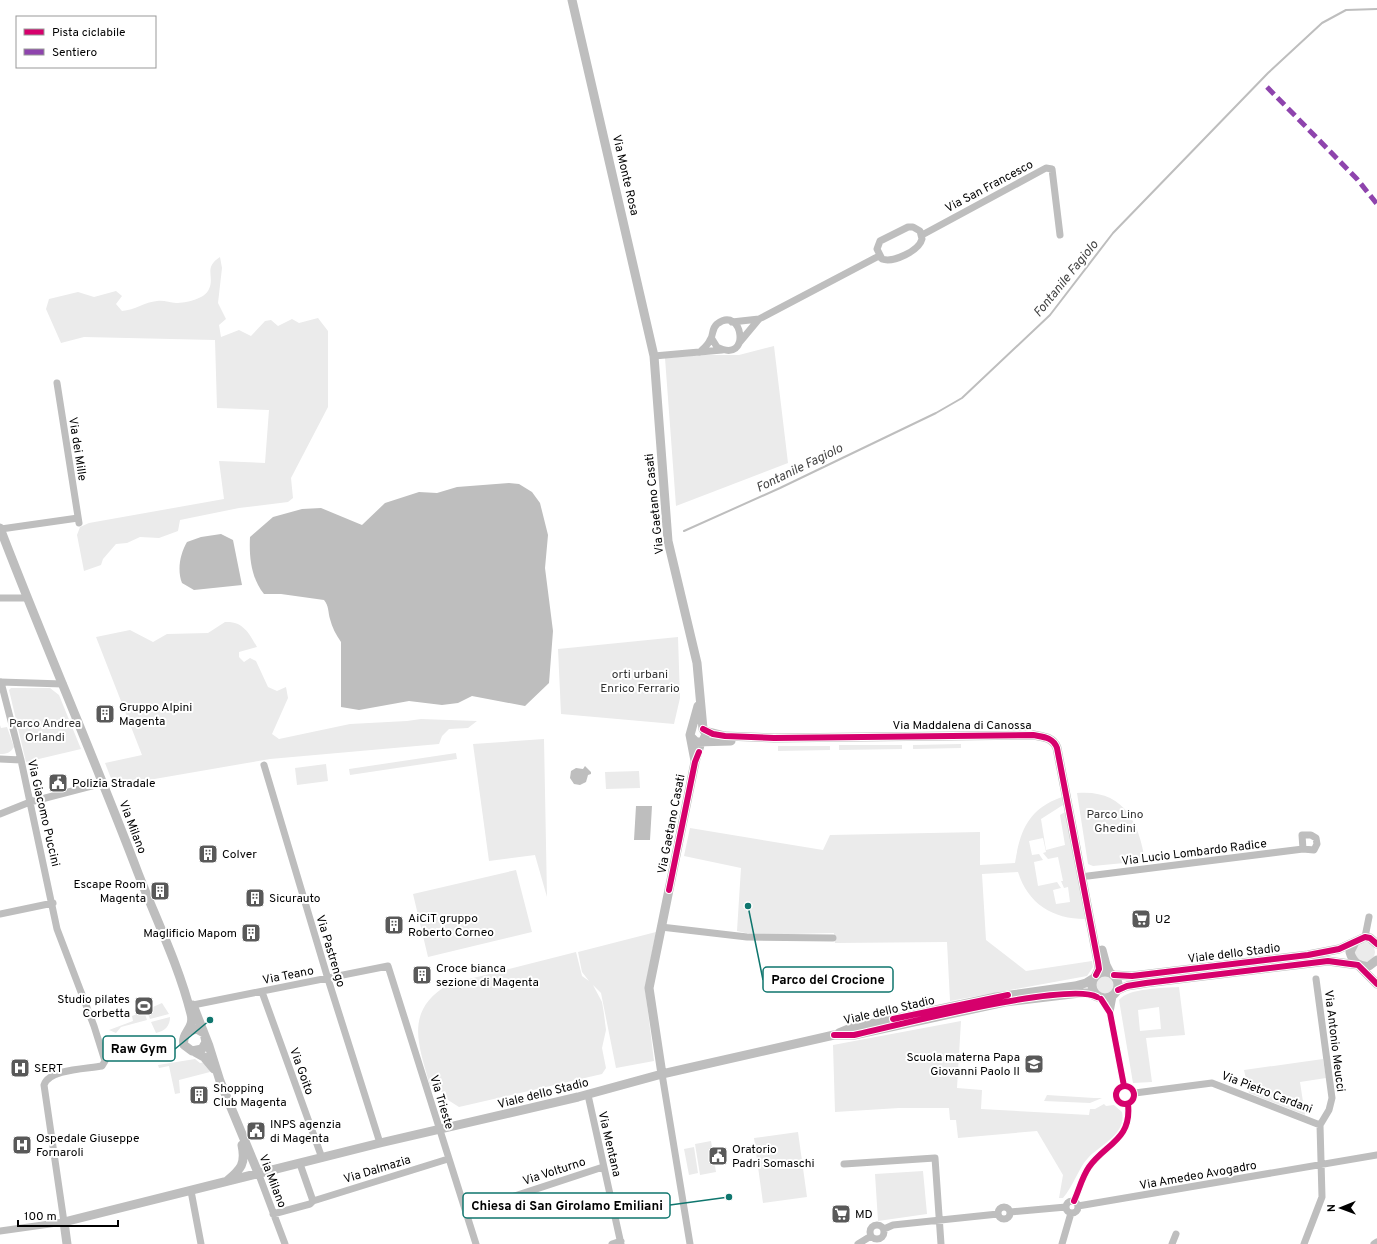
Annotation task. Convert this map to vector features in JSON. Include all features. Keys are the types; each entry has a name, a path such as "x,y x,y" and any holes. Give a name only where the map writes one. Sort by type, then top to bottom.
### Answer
{"street":[{"name":"Via Monte Rosa","path":"572,0 654,356"},
{"name":"Via San Francesco","path":"922,234 1046,168 1052,169 1060,235"},
{"path":"913,227 922,234 921,243 916,248 889,261 879,256 877,249 880,241 904,229 913,227"},
{"path":"700,352 712,339 713,329 716,325 724,321 732,322 759,319 879,256"},
{"path":"654,356 731,350 739,343 759,319"},
{"path":"732,322 740,329 741,339 739,343"},
{"path":"712,339 717,347 722,350"},
{"name":"Via Gaetano Casati","path":"654,356 668,541 697,663 704,730 706,736 702,742 695,762 649,988 690,1244"},
{"name":"Via dei Mille","path":"0,529 78,521 57,384"},
{"name":"Via Milano","path":"0,529 103,783 179,980 191,1016 191,1026 188,1031"},
{"path":"0,598 28,598"},
{"path":"1,682 63,684"},
{"name":"Via Giacomo Puccini","path":"1,682 21,760 58,929 105,1057 105,1063 102,1066 56,1074 44,1082 43,1088 64,1222"},
{"name":"Via Gaetano Casati","path":"695,762 691,734 700,694"},
{"path":"702,742 696,742 691,734 698,727 704,730"},
{"name":"Via Maddalena di Canossa","path":"704,730 725,736 774,738"},
{"name":"Via Maddalena di Canossa","path":"702,742 774,738 1033,735 1049,733 1058,740 1062,750 1080,836 1086,879 1086,895 1099,969 1095,977"},
{"name":"Via Maddalena di Canossa","path":"1033,735 1050,738 1055,743 1078,853 1095,913 1104,960 1112,974"},
{"path":"0,759 21,760"},
{"name":"Via Pastrengo","path":"264,765 328,979 380,1143"},
{"path":"1067,771 1066,781 1070,800 1069,807 1072,811 1076,831 1080,836"},
{"path":"0,814 30,802 103,783"},
{"name":"Via Lucio Lombardo Radice","path":"1086,879 1303,849"},
{"path":"1086,895 1091,908 1095,913 1092,914 1091,922"},
{"path":"0,914 53,903"},
{"path":"1369,917 1365,937 1370,938 1377,944"},
{"path":"661,927 747,937 833,938"},
{"name":"Viale dello Stadio","path":"64,1222 259,1175 380,1143 588,1095 662,1074 834,1035 851,1028 996,997 1075,986 1086,983 1105,972 1132,976 1308,955 1339,949 1365,937"},
{"path":"1355,942 1350,952 1354,961 1377,984"},
{"path":"1358,965 1369,966 1377,960"},
{"name":"Viale dello Stadio","path":"834,1035 854,1035 1026,999 1080,993 1088,993 1099,998 1110,998 1127,986 1146,983 1317,962 1334,961 1358,965"},
{"name":"Via Teano","path":"193,1005 388,966"},
{"name":"Via Trieste","path":"388,966 476,1244"},
{"path":"1110,1013 1119,984 1112,974"},
{"path":"1095,977 1092,988 1110,1013 1124,1086"},
{"name":"Via Milano","path":"179,980 193,1005 206,1036 220,1081 259,1175 285,1244"},
{"name":"Via Antonio Meucci","path":"1316,980 1332,1098 1330,1110 1320,1125"},
{"name":"Via Goito","path":"262,992 322,1158"},
{"path":"198,1029 206,1036 205,1046 201,1050 195,1052 188,1050 184,1044 184,1036 188,1031 198,1029"},
{"name":"Via Milano","path":"195,1052 206,1059 220,1081"},
{"name":"Via Pietro Cardani","path":"1135,1094 1212,1083 1320,1125"},
{"path":"1124,1086 1130,1087 1135,1094 1133,1101 1128,1104 1122,1104 1116,1097 1117,1091 1124,1086"},
{"name":"Via Mentana","path":"588,1095 621,1242"},
{"path":"884,1229 893,1225 998,1214 999,1210 1004,1207 1009,1209 1010,1212 1076,1211 1076,1203 1084,1174 1090,1165 1112,1145 1125,1129 1129,1111 1128,1104"},
{"path":"1304,1244 1322,1197 1320,1125"},
{"name":"Via Milano","path":"226,1182 242,1166 244,1156 239,1127"},
{"name":"Via Amedeo Avogadro","path":"1076,1203 1377,1156"},
{"path":"844,1164 935,1158 941,1244"},
{"name":"Via Dalmazia","path":"273,1214 310,1204 313,1201 448,1159"},
{"path":"300,1164 313,1201"},
{"name":"Via Volturno","path":"466,1212 604,1166"},
{"path":"191,1191 201,1244"},
{"path":"1062,1244 1069,1210 1068,1203 1076,1203"},
{"path":"0,1231 64,1222 67,1244"},
{"path":"873,1225 880,1225 884,1229 882,1241 871,1236 870,1229 873,1225"},
{"path":"1172,1244 1176,1234"},
{"path":"858,1244 871,1236"},
{"path":"612,1244 621,1242"}],"green space":[{"path":"220,257 222,268 218,303 226,319 219,325 221,337 239,330 251,336 265,321 271,320 278,326 292,319 299,323 318,318 328,331 328,407 291,478 293,498 288,502 239,508 180,520 178,531 159,538 140,537 127,543 116,544 103,559 101,565 84,571 77,535 80,527 89,523 224,499 219,461 265,463 269,410 217,408 215,340 84,337 61,343 46,309 49,299 78,292 94,297 116,291 122,296 116,304 122,311 157,301 176,303 190,301 199,298 207,292 211,280 210,272 212,265"},
{"path":"774,346 788,463 676,506 665,358 703,355 739,355"},
{"path":"225,622 231,622 245,629 257,647 239,652 239,657 244,662 250,658 256,661 268,687 277,691 286,687 288,698 272,734 279,739 350,724 421,719 477,721 468,728 449,729 442,736 439,744 270,759 114,786 105,763 142,755 96,637 130,630 153,642 167,634 208,633"},
{"name":"orti urbani Enrico Ferrario","path":"678,637 680,698 674,724 561,714 558,649"},
{"name":"Parco Andrea Orlandi","path":"11,688 50,688 59,695 81,749 26,762 9,690"},
{"path":"0,725 1,728 7,727 14,747 10,752 5,754 0,754"},
{"path":"544,739 547,897 535,855 489,861 473,744"},
{"path":"961,744 961,748 913,749 913,745"},
{"path":"839,745 902,745 902,749 839,750"},
{"path":"778,746 830,746 830,750 778,751"},
{"path":"456,753 457,759 350,775 349,769"},
{"path":"326,764 328,781 297,785 295,768"},
{"path":"639,771 640,788 606,789 605,772"},
{"name":"Parco Lino Ghedini","path":"1077,793 1093,793 1106,796 1117,802 1126,810 1138,833 1145,861 1093,866 1088,864"},
{"path":"1062,797 1063,805 1041,819 1046,850 1065,845 1060,815 1065,812 1085,919 1062,916 1043,908 1028,893 1018,872 982,874 986,940 1026,971 1092,961 1093,967 1087,976 950,1001 947,942 835,943 834,933 754,935 737,931 741,868 684,856 690,828 823,850 830,835 980,832 980,865 1015,863 1023,831 1028,822 1041,808","holes":["1043,838 1046,852 1043,853 1048,859 1058,857 1063,881 1061,881 1064,888 1068,887 1070,902 1056,904 1053,890 1061,888 1057,882 1038,886 1034,862 1043,860 1039,854 1032,855 1029,841"]},
{"path":"516,870 532,932 428,957 413,894"},
{"path":"656,932 645,988 654,1061 616,1068 601,993 593,985 602,1002 606,1030 602,1048 606,1068 602,1074 459,1107 448,1100 434,1083 430,1086 419,1043 418,1030 420,1017 425,1006 435,994 449,984 576,952 582,976 589,981 582,972 578,952"},
{"path":"1365,942 1372,945 1375,952 1372,959 1365,962 1358,959 1355,952 1358,945"},
{"path":"1104,975 1112,978 1115,986 1112,994 1104,997 1096,994 1093,986 1096,978"},
{"path":"1179,987 1185,1035 1146,1038 1152,1082 1133,1083 1119,1000 1130,993 1138,991 1156,988","holes":["1159,1007 1161,1029 1140,1031 1138,1010"]},
{"path":"162,1003 169,1014 150,1019 146,1010"},
{"path":"144,1011 147,1020 121,1027 116,1033 109,1030 133,1021 132,1016"},
{"path":"170,1017 166,1028 156,1033 151,1022"},
{"path":"961,1021 957,1088 982,1090 981,1109 1089,1115 1090,1109 1095,1109 1104,1104 1106,1106 1114,1105 1122,1112 1122,1120 1117,1133 1088,1158 1063,1198 1059,1198 1063,1175 1037,1131 958,1138 956,1120 950,1120 949,1108 899,1108 835,1112 833,1045"},
{"path":"195,1059 200,1063 206,1062 210,1072 179,1080 180,1093 175,1094 169,1066 159,1068 158,1065"},
{"path":"1323,1059 1326,1078 1300,1082 1305,1115 1249,1093 1244,1070"},
{"path":"1047,1095 1102,1098 1090,1103 1044,1101"},
{"path":"798,1132 807,1197 763,1203 754,1138"},
{"path":"711,1141 716,1172 700,1175 695,1144"},
{"path":"694,1147 698,1173 689,1175 684,1149"},
{"path":"923,1171 927,1214 878,1221 875,1174"}],"shaded area":[{"path":"509,483 519,484 532,492 540,503 548,535 545,568 553,631 549,683 525,706 472,696 458,703 442,705 409,701 359,710 341,707 341,642 332,625 326,602 324,600 281,594 264,594 256,581 252,567 250,537 273,517 302,509 321,508 362,525 385,503 419,492 437,493 457,487"},
{"path":"221,534 233,540 242,585 194,590 182,583 180,578 180,562 187,542 201,537"},
{"path":"585,766 591,774 588,775 586,782 580,785 574,784 570,778 571,771 576,768 583,769"},
{"path":"636,806 652,806 650,840 634,840"}],"waterway":[{"name":"Fontanile Fagiolo","path":"684,531 780,488 936,413 962,398 1050,315 1113,233 1268,73 1322,23 1346,10 1377,9"}],"marked path":[{"path":"1267,87 1357,179 1377,204"}],"cycle path":[{"path":"703,729 713,734 725,736 774,738 1033,735 1050,740 1057,748 1098,962 1099,969 1096,975"},
{"path":"669,890 695,762 699,752"},
{"path":"1114,975 1132,976 1308,955 1339,949 1365,937 1370,938 1377,944"},
{"path":"1118,990 1127,986 1146,983 1328,961 1358,965 1377,984"},
{"path":"834,1035 854,1035 941,1015 1018,1000 1053,995 1080,994 1097,997"},
{"path":"893,1019 1008,995"},
{"path":"1101,999 1110,1013 1124,1086"},
{"path":"1121,1086 1129,1086 1134,1091 1134,1095 1132,1102 1129,1104 1121,1104 1116,1099 1116,1091 1121,1086"},
{"path":"1074,1201 1082,1179 1089,1167 1095,1159 1122,1134 1126,1126 1128,1104"}],"place":[{"name":"Gruppo Alpini Magenta","path":"105,714"},
{"name":"Polizia Stradale","path":"58,783"},
{"name":"Colver","path":"208,854"},
{"name":"Escape Room Magenta","path":"160,891"},
{"name":"Sicurauto","path":"255,898"},
{"name":"Parco del Crocione","path":"748,906"},
{"name":"U2","path":"1141,919"},
{"name":"AiCiT gruppo Roberto Corneo","path":"394,925"},
{"name":"Maglificio Mapom","path":"251,933"},
{"name":"Croce bianca sezione di Magenta","path":"422,975"},
{"name":"Studio pilates Corbetta","path":"144,1006"},
{"name":"Raw Gym","path":"210,1020"},
{"name":"Scuola materna Papa Giovanni Paolo II","path":"1034,1064"},
{"name":"SERT","path":"20,1068"},
{"name":"Shopping Club Magenta","path":"199,1095"},
{"name":"INPS agenzia di Magenta","path":"256,1131"},
{"name":"Ospedale Giuseppe Fornaroli","path":"22,1145"},
{"name":"Oratorio Padri Somaschi","path":"718,1156"},
{"name":"Chiesa di San Girolamo Emiliani","path":"729,1197"},
{"name":"MD","path":"841,1214"}]}
